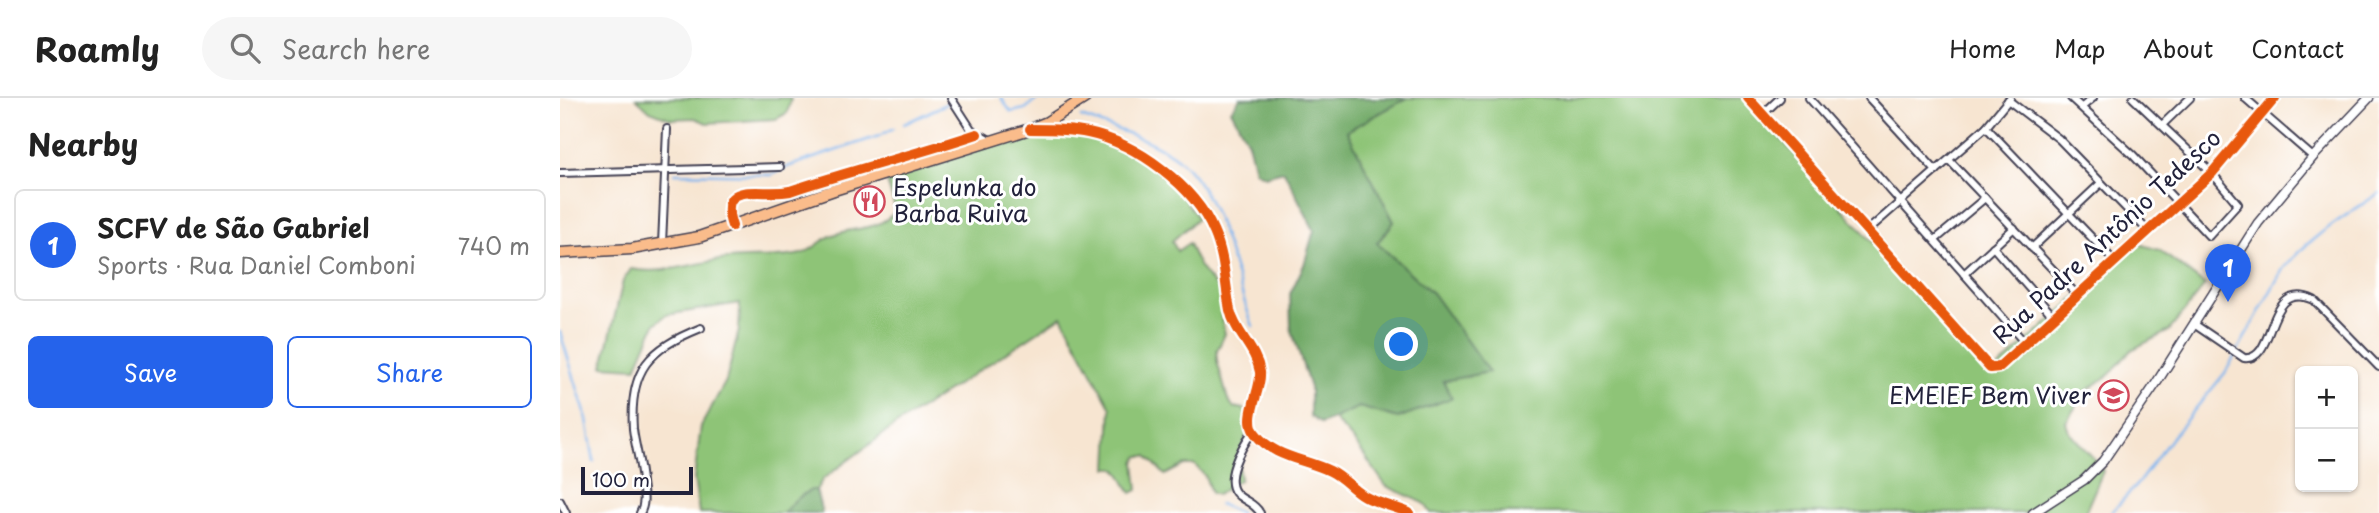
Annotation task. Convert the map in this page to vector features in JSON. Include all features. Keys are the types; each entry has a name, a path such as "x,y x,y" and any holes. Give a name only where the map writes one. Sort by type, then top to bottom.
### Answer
{"main road":[{"path":"560,253 632,249 699,237 834,190 1030,129 1047,122 1085,98"}],"street":[{"path":"951,98 971,129 992,141"},
{"path":"1748,98 1867,231 1986,127 2009,99 2059,139 2148,231"},
{"path":"1763,114 1780,98"},
{"path":"1809,98 2025,343"},
{"path":"1869,98 1936,171"},
{"path":"2071,98 2133,155 2209,236 2238,204 2212,173 2133,98"},
{"path":"2082,107 2092,98"},
{"path":"2162,125 2190,98"},
{"path":"2245,98 2313,157"},
{"name":"Rua Padre Antônio Tedesco","path":"1867,231 1990,368 1999,367 2212,173 2275,98"},
{"path":"2033,513 2084,480 2103,461 2258,223 2313,157 2369,98"},
{"path":"1986,127 2115,262"},
{"path":"1030,129 1090,133 1134,150 1178,183 1206,217 1218,243 1234,321 1255,354 1260,369 1261,383 1252,418 1253,431 1237,455 1232,483 1238,496 1253,503 1260,513"},
{"path":"662,244 667,130"},
{"path":"732,226 728,206 731,199 740,193 790,191 977,134"},
{"path":"1949,160 2078,296"},
{"path":"560,173 780,167"},
{"path":"2032,248 2101,183"},
{"path":"1935,240 1985,198"},
{"path":"1964,274 2014,228"},
{"path":"1993,247 2054,317"},
{"path":"2194,324 2249,359 2259,354 2281,306 2293,298 2307,297 2314,300 2379,367"},
{"path":"640,513 644,500 633,430 634,393 642,368 657,350 678,337 701,328"},
{"path":"1253,431 1266,445 1281,453 1333,472 1364,496 1409,513"},
{"path":"560,501 566,513"}],"green space":[{"path":"636,98 791,99 787,113 776,119 707,123 695,118 671,119 650,111"},
{"path":"1240,98 1407,98 1347,131 1394,222 1377,243 1433,294 1489,372 1443,381 1452,398 1398,418 1359,407 1321,424 1310,416 1310,388 1291,328 1290,294 1304,265 1314,230 1284,171 1265,176 1255,171 1248,142 1231,110"},
{"path":"1407,98 1745,98 1990,375 2136,243 2159,250 2205,285 2169,331 2131,350 2110,374 2085,392 2066,422 2072,434 2103,471 2085,513 1431,513 1424,503 1386,486 1354,441 1333,418 1359,407 1399,418 1445,387 1433,294 1377,243 1394,222 1346,131"},
{"path":"1039,128 1122,142 1172,182 1198,218 1172,241 1177,251 1189,243 1203,272 1225,295 1221,316 1225,334 1217,351 1217,361 1228,400 1233,407 1244,409 1247,416 1248,428 1239,463 1240,479 1217,495 1211,493 1205,476 1195,465 1184,465 1165,475 1147,456 1139,456 1135,462 1138,490 1132,493 1118,471 1108,468 1111,408 1062,316 893,427 823,479 816,490 802,495 783,513 699,513 694,479 701,426 726,381 739,330 740,303 666,315 655,324 636,368 603,366 623,281 631,269 665,270 720,260 801,254 833,235 881,223 896,211 886,178"},
{"path":"811,490 816,490 822,513 783,513 795,500"}],"waterway":[{"path":"1001,98 1011,112 1025,109 1039,98"},
{"path":"1044,98 1049,101"},
{"path":"904,124 950,102"},
{"path":"1081,117 1149,142 1171,154 1187,168 1213,208 1253,326"},
{"path":"675,173 772,175 894,128"},
{"path":"2111,513 2139,482 2225,373 2283,269 2293,257 2316,237 2379,193"},
{"path":"560,332 587,419 594,462"},
{"path":"1219,504 1240,513"}],"cycle path":[{"path":"1748,98 1990,368 1999,367 2212,173 2275,98"},
{"path":"1030,129 1074,131 1106,138 1144,157 1178,183 1205,215 1214,232 1223,261 1230,310 1236,326 1258,363 1260,379 1251,419 1255,433 1270,447 1339,476 1364,496 1409,513"},
{"path":"732,226 730,201 736,195 790,191 977,134"}],"place":[{"name":"Espelunka do Barba Ruiva","path":"870,201"},
{"name":"SCFV de São Gabriel","path":"2228,302"},
{"name":"EMEIEF Bem Viver","path":"2114,396"}]}
